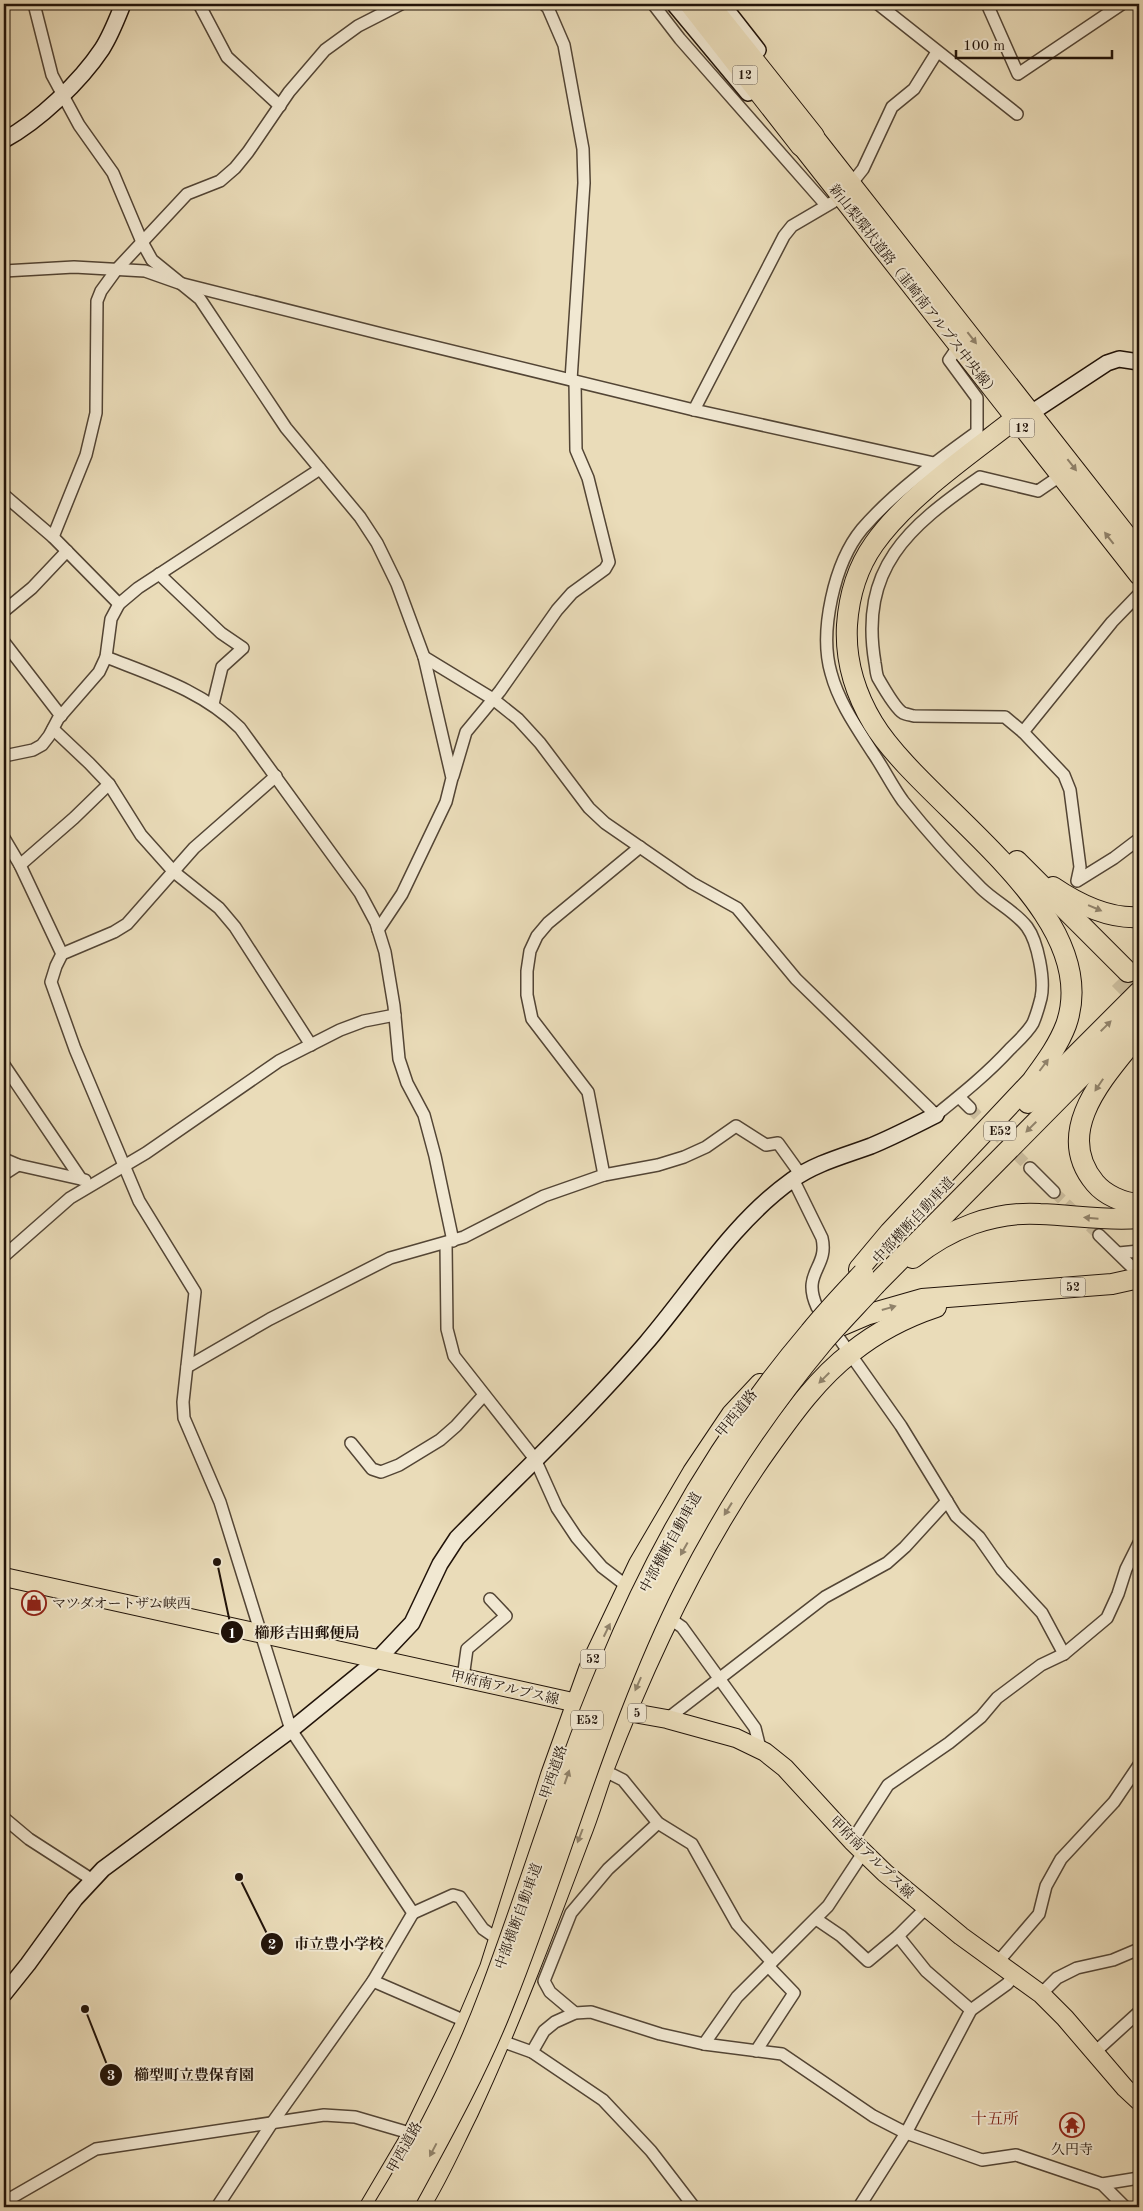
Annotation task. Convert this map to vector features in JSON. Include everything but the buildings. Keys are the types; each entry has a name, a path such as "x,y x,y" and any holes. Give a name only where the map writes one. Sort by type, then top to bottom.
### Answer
{"highway":[{"name":"新山梨環状道路（韮崎南アルプス中央線）","path":"690,4 808,141"},
{"name":"新山梨環状道路（韮崎南アルプス中央線）","path":"709,4 808,141"},
{"path":"1022,420 915,511 897,529 870,568 858,611 856,634 862,679 870,698 882,718 910,753 1019,870 1124,976"},
{"path":"1019,870 1083,904 1119,916 1139,917"},
{"path":"870,1278 896,1225 1032,1081 1048,1060 1066,1024 1071,986 1062,950 1053,930 1019,870"},
{"name":"中部横断自動車道","path":"402,2207 459,2102 505,2002 600,1735 644,1628 686,1545 736,1461 913,1217 1139,992"},
{"name":"中部横断自動車道","path":"384,2207 444,2095 489,1996 586,1722 607,1669 649,1577 714,1464 750,1410 810,1332 870,1278 1139,1018"},
{"path":"1139,1033 1094,1091 1082,1119 1079,1133 1082,1162 1097,1185 1109,1195 1122,1201 1139,1204"},
{"path":"870,1278 969,1225 990,1218 1018,1214 1117,1220 1139,1218"},
{"name":"甲西道路","path":"370,2207 413,2134 467,2022 490,1968 551,1775 589,1669 639,1564 693,1472 732,1414 777,1367 809,1343 833,1329 866,1315 922,1299 1112,1284 1139,1278"},
{"name":"甲西道路","path":"419,2207 434,2183 500,2042 582,1831 603,1770 669,1618 722,1519 752,1470 801,1403 850,1353 881,1332 909,1317 963,1300 1007,1293"}],"main road":[{"name":"新山梨環状道路（韮崎南アルプス中央線）","path":"808,141 905,279 958,347 1139,550"},
{"name":"新山梨環状道路（韮崎南アルプス中央線）","path":"808,141 942,299 1060,476 1139,576"},
{"name":"甲府南アルプス線","path":"4,1577 577,1703 667,1719 736,1738 760,1748 786,1768 858,1847 926,1908 997,1963 1041,1994 1139,2101"}],"street":[{"path":"34,4 52,75 79,126 113,173 142,242 152,260 200,299 286,428 360,517 377,543 397,584 424,657 452,778"},
{"path":"4,140 58,101 101,51 123,4"},
{"path":"198,4 227,57 280,106"},
{"path":"53,537 86,455 96,413 97,301 117,269 187,194 220,181 235,168 310,65 325,50 358,26 401,4"},
{"path":"378,930 402,894 446,802 466,732 494,699 572,593 605,569 609,562 588,478 576,450 573,380 584,184 583,149 564,45 548,8 544,4"},
{"path":"653,4 680,39 905,279"},
{"path":"674,4 832,202"},
{"path":"722,4 817,126 942,299"},
{"path":"878,4 1017,114"},
{"path":"987,4 1018,74 1122,4"},
{"path":"855,179 863,169 892,107 914,90 937,52"},
{"path":"694,410 784,236 792,226 832,202"},
{"path":"4,271 74,267 145,271 179,283 694,410 934,463"},
{"path":"4,1994 91,1879 125,1851 291,1730 378,1659 412,1623 440,1564 457,1538 646,1343 747,1219 770,1197 797,1177 936,1115 998,1062 1032,1023 1041,996 1041,971 1028,928 1009,909 980,888 903,800 842,702 830,672 827,625 835,586 848,550 861,530 934,463 977,432 977,398 949,360 958,347"},
{"path":"1022,420 1107,363 1118,359 1139,362"},
{"path":"4,756 33,750 42,745 61,716 98,672 106,656 111,620 120,604 138,588 320,469"},
{"path":"1060,476 1038,491 980,477 933,512 898,546 885,567 873,602 871,622 877,676 902,712 914,716 1005,717 1023,732 1064,775 1070,790 1080,867 1076,883 1114,858 1139,838"},
{"path":"4,495 53,537 120,604"},
{"path":"4,610 14,605 67,551"},
{"path":"159,574 221,633 243,648 222,667 212,704"},
{"path":"1023,732 1112,622 1139,594"},
{"path":"4,642 61,716"},
{"path":"106,656 177,685 212,704 240,728 360,893 378,930 385,952 395,1015 399,1059 407,1083 424,1115 435,1156 449,1242 447,1329 449,1343 454,1356 535,1459 557,1508 577,1538 602,1567 628,1587"},
{"path":"424,657 494,699 518,719 540,743 589,808 605,823 692,883 737,908 796,980 936,1115"},
{"path":"53,729 109,784 141,835 174,872 219,908 235,927 311,1045"},
{"path":"276,776 194,848 127,924 114,932 62,954 51,982 75,1050 139,1201 195,1292 182,1402 184,1418 220,1502 291,1730 413,1913"},
{"path":"20,864 74,818 109,784"},
{"path":"4,838 20,864 62,954"},
{"path":"604,1175 588,1092 532,1019 527,995 527,971 530,952 537,936 548,923 640,847"},
{"path":"1028,928 1038,922"},
{"path":"4,1256 70,1198 146,1153 254,1077 311,1045 364,1020 395,1015"},
{"path":"4,1065 81,1179"},
{"path":"959,1097 970,1108"},
{"path":"187,1367 270,1319 367,1268 390,1258 449,1242 544,1196 604,1175 658,1165 684,1157 706,1147 736,1126 766,1145 778,1144 797,1177 825,1247 823,1256 812,1278 811,1288 817,1307 901,1426 956,1516 979,1538 1002,1570 1026,1593 1042,1613 1064,1654"},
{"path":"4,1159 18,1165 96,1182"},
{"path":"4,1174 18,1165"},
{"path":"1030,1168 1054,1192"},
{"path":"1099,1235 1139,1274"},
{"path":"1119,1253 1139,1250"},
{"path":"351,1443 372,1469 381,1472 399,1465 440,1440 456,1426 484,1395"},
{"path":"667,1719 825,1597 887,1563 905,1547 947,1501"},
{"path":"704,2044 737,1997 828,1906 888,1785 981,1717 997,1698 1041,1665 1064,1654 1107,1618 1118,1594 1126,1569 1139,1543"},
{"path":"463,1678 467,1649 506,1616 490,1598"},
{"path":"669,1618 682,1627 720,1678 755,1728 760,1748"},
{"path":"997,1963 1039,1914 1046,1886 1061,1859 1114,1802 1139,1765"},
{"path":"603,1770 624,1780 658,1823 692,1844 737,1924 794,1993 756,2051"},
{"path":"4,1818 29,1838 91,1879"},
{"path":"575,2013 550,1992 544,1981 571,1913 608,1869 658,1823"},
{"path":"218,2207 272,2123 373,1981 413,1913 453,1895 460,1897 483,1929 499,1940"},
{"path":"816,1919 842,1936 868,1961 898,1936 926,1908"},
{"path":"898,1936 926,1971 971,2010"},
{"path":"1041,1994 1057,1978 1077,1968 1113,1960 1139,1949"},
{"path":"865,2205 906,2133 971,2010 1007,1984 1015,1975"},
{"path":"373,1981 467,2022 500,2042 532,2052 603,2100 651,2152 694,2207"},
{"path":"532,2052 544,2031 554,2022 575,2013 591,2012 660,2034 704,2044 782,2054 873,2116 906,2133 982,2160 1016,2155 1102,2184 1125,2207"},
{"path":"1095,2052 1139,2012"},
{"path":"4,2202 96,2149 324,2115 355,2117 413,2134"},
{"path":"1102,2184 1139,2178"}],"tunnel":[{"path":"1119,979 1139,999"},
{"path":"970,1108 1030,1168"},
{"path":"1054,1192 1099,1235"}],"place":[{"name":"櫛形吉田郵便局","path":"217,1562"},
{"name":"マツダオートザム峡西","path":"34,1603"},
{"name":"市立豊小学校","path":"239,1877"},
{"name":"櫛型町立豊保育園","path":"85,2009"},
{"name":"久円寺","path":"1072,2125"}],"district":[{"name":"十五所","path":"995,2118"}]}
